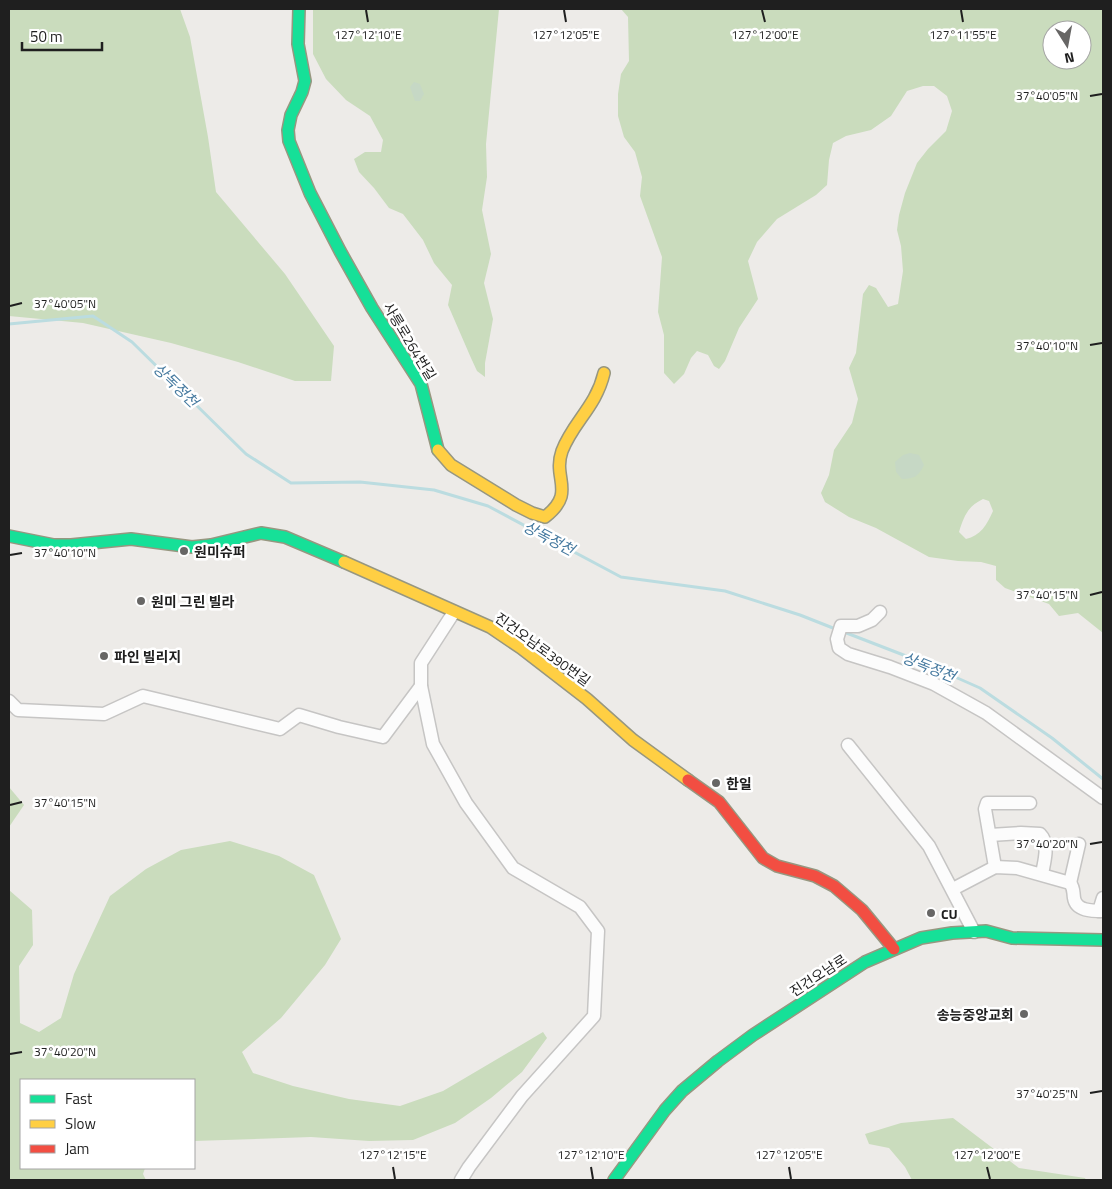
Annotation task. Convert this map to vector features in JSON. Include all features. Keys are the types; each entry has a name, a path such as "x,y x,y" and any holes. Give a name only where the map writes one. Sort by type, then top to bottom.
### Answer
{"street":[{"name":"사릉로264번길","path":"298,9 298,44 305,81 291,115 288,141 297,164 340,252 372,308 421,384 436,448 451,465 516,505 545,517 555,511 560,504 562,495 562,453 596,398 604,373"},
{"name":"진건오남로390번길","path":"9,536 54,545 131,539 192,547 211,545 261,533 285,538 315,549 422,595 454,612 490,627 521,648 587,699 633,740 719,802 770,865 823,879 859,905 894,949"},
{"path":"454,612 421,663 421,686 433,744 466,803 512,868 580,907 598,931 594,1016 522,1096 460,1180"},
{"path":"880,612 866,624 855,627 842,625 838,632 837,645 842,652 934,684 973,705 1064,768 1103,798"},
{"path":"9,701 18,710 104,714 143,696 280,729 299,715 383,737 421,686"},
{"path":"848,744 929,846 974,932"},
{"path":"995,866 985,809 987,803 1030,803"},
{"path":"990,835 1021,832 1040,834 1045,840 1042,874"},
{"path":"1070,883 1079,844"},
{"path":"953,889 995,866 1017,868 1070,883 1074,890 1074,900 1080,908 1101,911 1103,898"},
{"name":"진건오남로","path":"614,1180 682,1092 718,1061 753,1035 865,962 921,938 952,933 986,931 1012,938 1103,940"}],"green space":[{"path":"9,9 180,9 190,37 216,192 285,274 334,346 331,381 295,381 171,343 83,323 9,316"},
{"path":"313,9 499,9 486,144 487,177 482,210 491,254 484,283 493,319 485,363 485,377 477,371 448,305 452,285 434,263 423,240 403,214 389,208 359,172 354,159 365,152 381,152 383,140 370,116 346,100 326,79 313,54"},
{"path":"621,9 1103,9 1103,633 1078,613 1059,616 1049,604 1005,588 996,580 996,566 981,562 929,557 876,528 849,517 825,502 821,493 829,475 834,450 852,423 858,399 849,368 856,353 863,294 869,285 876,288 888,307 898,304 903,271 901,246 897,230 899,215 905,193 917,163 946,131 952,111 947,96 934,86 923,86 907,91 891,116 871,130 846,136 833,143 829,160 827,185 816,195 777,219 757,242 748,261 758,299 739,328 725,361 719,369 714,366 708,355 697,351 691,358 684,374 674,384 664,373 664,335 658,312 662,257 640,196 642,177 635,152 624,137 618,116 618,94 621,74 629,61 628,17","holes":["983,499 989,501 993,511 988,521 983,529 971,538 966,539 959,532 967,512"]},
{"path":"414,82 420,84 424,94 420,101 415,101 410,87"},
{"path":"910,453 919,455 924,465 916,476 902,479 896,472 895,462 903,455"},
{"path":"9,787 24,805 9,827"},
{"path":"230,841 279,856 314,875 341,939 325,965 281,1018 242,1052 253,1073 293,1086 349,1099 400,1106 443,1091 543,1032 547,1038 522,1072 491,1098 455,1123 413,1140 369,1141 311,1137 195,1141 195,1079 20,1079 20,1169 145,1169 143,1174 146,1180 9,1180 9,890 32,910 33,945 19,966 20,1023 39,1032 61,1018 74,974 110,896 146,869 181,850"},
{"path":"953,1118 1019,1168 1085,1178 1086,1180 912,1180 905,1167 889,1148 869,1144 865,1134 901,1123"}],"waterway":[{"name":"상독정천","path":"9,324 93,316 132,342 246,454 291,483 360,482 434,490 488,506 621,577 725,591 800,615 838,630"},
{"name":"상독정천","path":"844,632 919,661 980,688 1052,738 1103,779"}],"traffic: fast":[{"path":"299,9 298,44 305,81 291,115 288,130 289,141 310,193 340,251 372,308 421,384 438,450"},
{"path":"9,536 54,545 131,539 192,547 211,545 261,533 285,537 344,562"},
{"path":"614,1180 665,1110 682,1091 753,1035 865,962 921,938 952,933 986,931 1012,938 1103,940"}],"traffic: slow":[{"path":"438,450 451,465 516,505 545,517 555,508 562,493 560,470 562,451 572,431 596,395 604,373"},
{"path":"344,562 490,627 521,648 587,699 633,740 688,780"}],"traffic: jam":[{"path":"688,780 719,802 763,858 777,866 815,876 834,886 862,910 894,949"}],"place":[{"name":"원미슈퍼","path":"184,551"},
{"name":"원미 그린 빌라","path":"141,601"},
{"name":"파인 빌리지","path":"104,656"},
{"name":"한일","path":"716,783"},
{"name":"CU","path":"931,913"},
{"name":"송능중앙교회","path":"1024,1014"}]}
